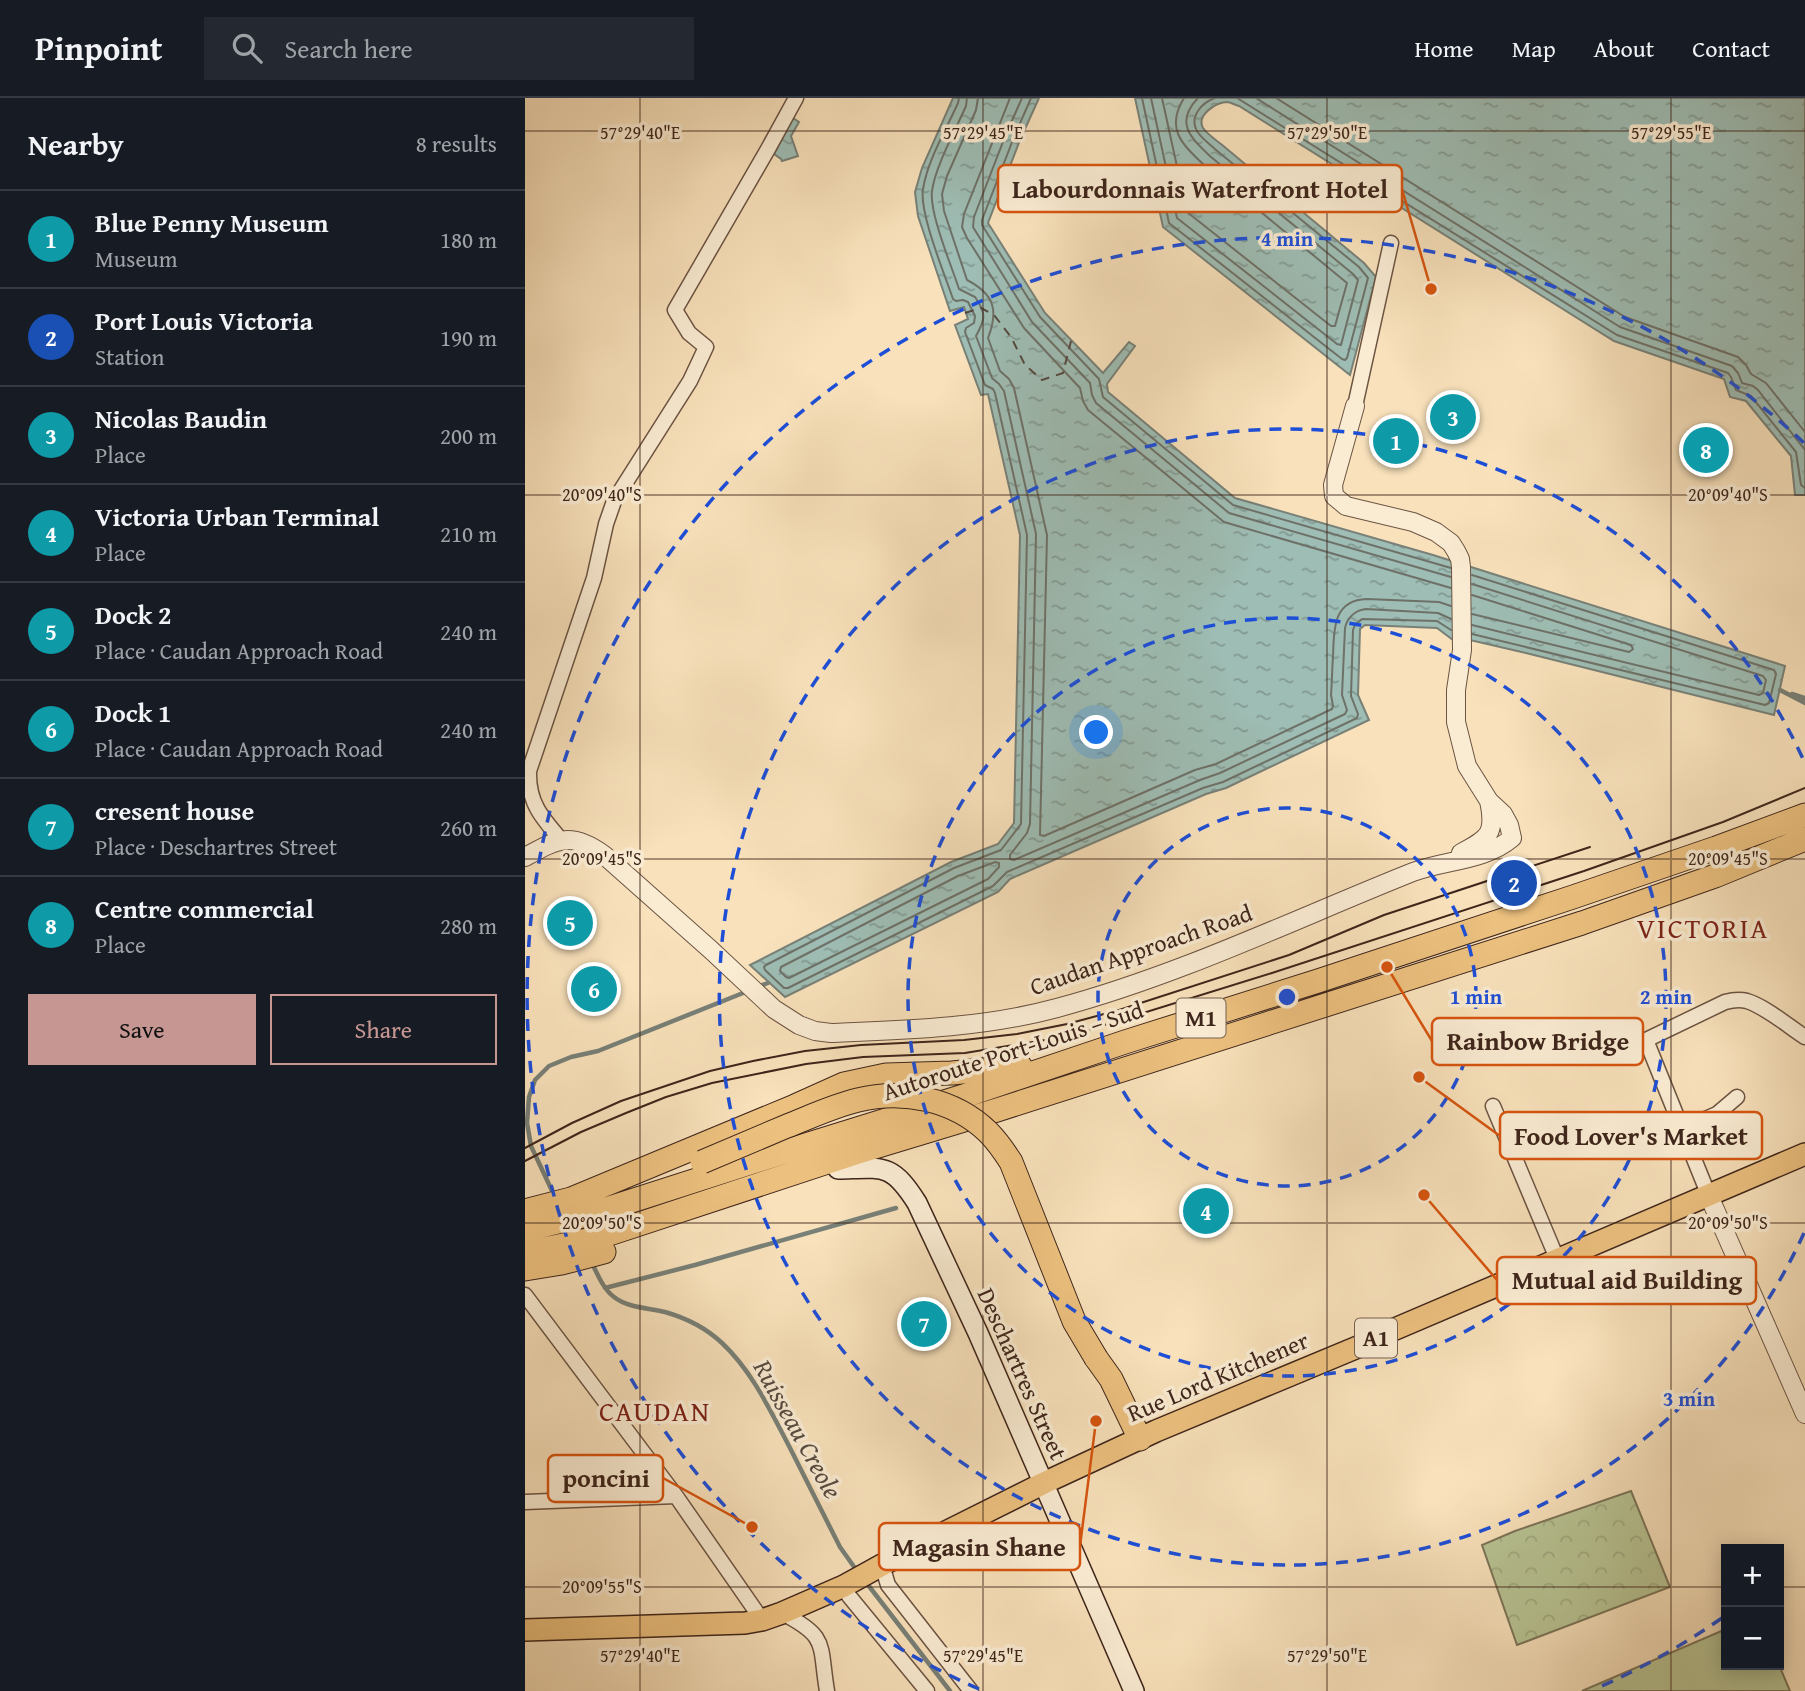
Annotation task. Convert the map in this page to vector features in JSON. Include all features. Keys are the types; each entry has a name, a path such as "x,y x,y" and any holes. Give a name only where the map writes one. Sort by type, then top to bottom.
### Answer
{"highway":[{"name":"Autoroute Port-Louis – Sud","path":"598,1212 1318,981 1716,848 1805,815"},
{"name":"Autoroute Port-Louis – Sud","path":"613,1241 787,1175 1582,923 1715,876 1805,839"},
{"path":"525,1211 571,1199 844,1084 886,1075 992,1070 1082,1056"},
{"path":"525,1269 562,1264 613,1241 1012,1115 1081,1083"},
{"path":"598,1212 627,1192 858,1100 879,1096 917,1097 955,1109 987,1131 1011,1162 1074,1321 1111,1379 1140,1439"},
{"name":"M1","path":"525,1230 598,1212"},
{"name":"M1","path":"525,1252 597,1238 613,1241"}],"main road":[{"name":"Rue Lord Kitchener","path":"525,1630 745,1623 772,1617 865,1574 931,1538 1044,1483 1140,1439 1805,1154"},
{"name":"Deschartres Street","path":"838,1169 879,1168 892,1172 905,1184 917,1203 978,1333 1134,1691"}],"street":[{"path":"525,857 549,844 562,841 531,799 529,771 594,578 614,501 690,381 706,347 689,333 675,310 796,98"},
{"path":"1355,407 1391,243"},
{"name":"Caudan Approach Road","path":"562,841 588,844 604,855 784,1017 815,1031 831,1033 962,1026 1006,1019 1077,1002 1177,968 1416,871 1490,852 1503,846 1512,838 1509,825 1503,814 1489,801 1464,761 1456,722 1456,690 1462,643 1460,559 1451,543 1436,531 1413,522 1346,506 1334,496 1333,485 1355,407"},
{"path":"1805,1037 1759,1007 1746,1001 1735,1000 1725,1002 1646,1040 1709,1196 1805,1414"},
{"path":"1682,1129 1717,1114 1737,1097"},
{"path":"1493,1106 1558,1261"},
{"path":"525,1294 676,1496 772,1617 804,1624 813,1632 820,1642 827,1691"},
{"path":"525,1502 676,1496"},
{"path":"927,1691 849,1595 865,1574 884,1567 888,1585 971,1691"}],"green space":[{"path":"1631,1491 1670,1587 1517,1645 1482,1545"},
{"path":"1721,1631 1721,1670 1781,1670 1790,1691 1582,1691"}],"water":[{"path":"953,98 1039,98 988,223 1045,313 1103,373 1129,342 1135,346 1107,384 1108,392 1235,498 1433,555 1785,666 1774,715 1526,653 1470,640 1453,640 1437,628 1365,625 1360,629 1358,695 1369,720 1226,788 1206,794 1010,879 998,892 785,997 750,965 951,862 998,844 1014,823 1020,535 988,394 981,395 955,325 968,319 964,307 950,311 918,216 915,192 922,168"},
{"path":"1135,98 1805,98 1805,495 1795,495 1791,456 1746,401 1730,397 1724,379 1614,341 1239,106 1228,102 1218,104 1202,118 1203,128 1364,263 1376,277 1350,375 1163,227"},
{"path":"793,118 799,122 791,136 798,156 782,161 774,154"}],"waterway":[{"path":"1780,690 1805,703"},
{"path":"1792,694 1805,698"},
{"name":"Ruisseau Creole","path":"757,987 768,983"},
{"name":"Ruisseau Creole","path":"554,1195 531,1146 527,1123 529,1097 535,1080 549,1066 571,1057 598,1051 748,991"},
{"path":"605,1288 896,1208"},
{"name":"Ruisseau Creole","path":"591,1261 603,1285 620,1301 688,1320 709,1333 733,1354 767,1405 840,1547 857,1571"},
{"name":"Ruisseau Creole","path":"865,1581 950,1691"}],"ferry route":[{"path":"965,313 981,308 994,315 1011,337 1025,365 1042,380 1063,373 1071,341"}],"tram line":[{"path":"525,1161 581,1132 626,1113 712,1083 806,1064 863,1057 965,1053 1069,1036 1584,871 1723,822 1805,788"},
{"path":"525,1148 621,1101 710,1071 753,1061 805,1051 861,1045 964,1040 1017,1034 1119,1010 1289,955 1384,915 1590,847"}],"place":[{"name":"Labourdonnais Waterfront Hotel","path":"1431,289"},
{"name":"Nicolas Baudin","path":"1453,417"},
{"name":"Blue Penny Museum","path":"1396,441"},
{"name":"Centre commercial","path":"1706,450"},
{"name":"Port Louis Victoria","path":"1514,883"},
{"name":"Dock 2","path":"570,923"},
{"name":"Rainbow Bridge","path":"1387,967"},
{"name":"Dock 1","path":"594,989"},
{"name":"Food Lover's Market","path":"1419,1077"},
{"name":"Mutual aid Building","path":"1424,1195"},
{"name":"Victoria Urban Terminal","path":"1206,1211"},
{"name":"cresent house","path":"924,1324"},
{"name":"Magasin Shane","path":"1096,1421"},
{"name":"poncini","path":"752,1527"}],"district":[{"name":"VICTORIA","path":"1703,928"},
{"name":"CAUDAN","path":"655,1411"}]}
